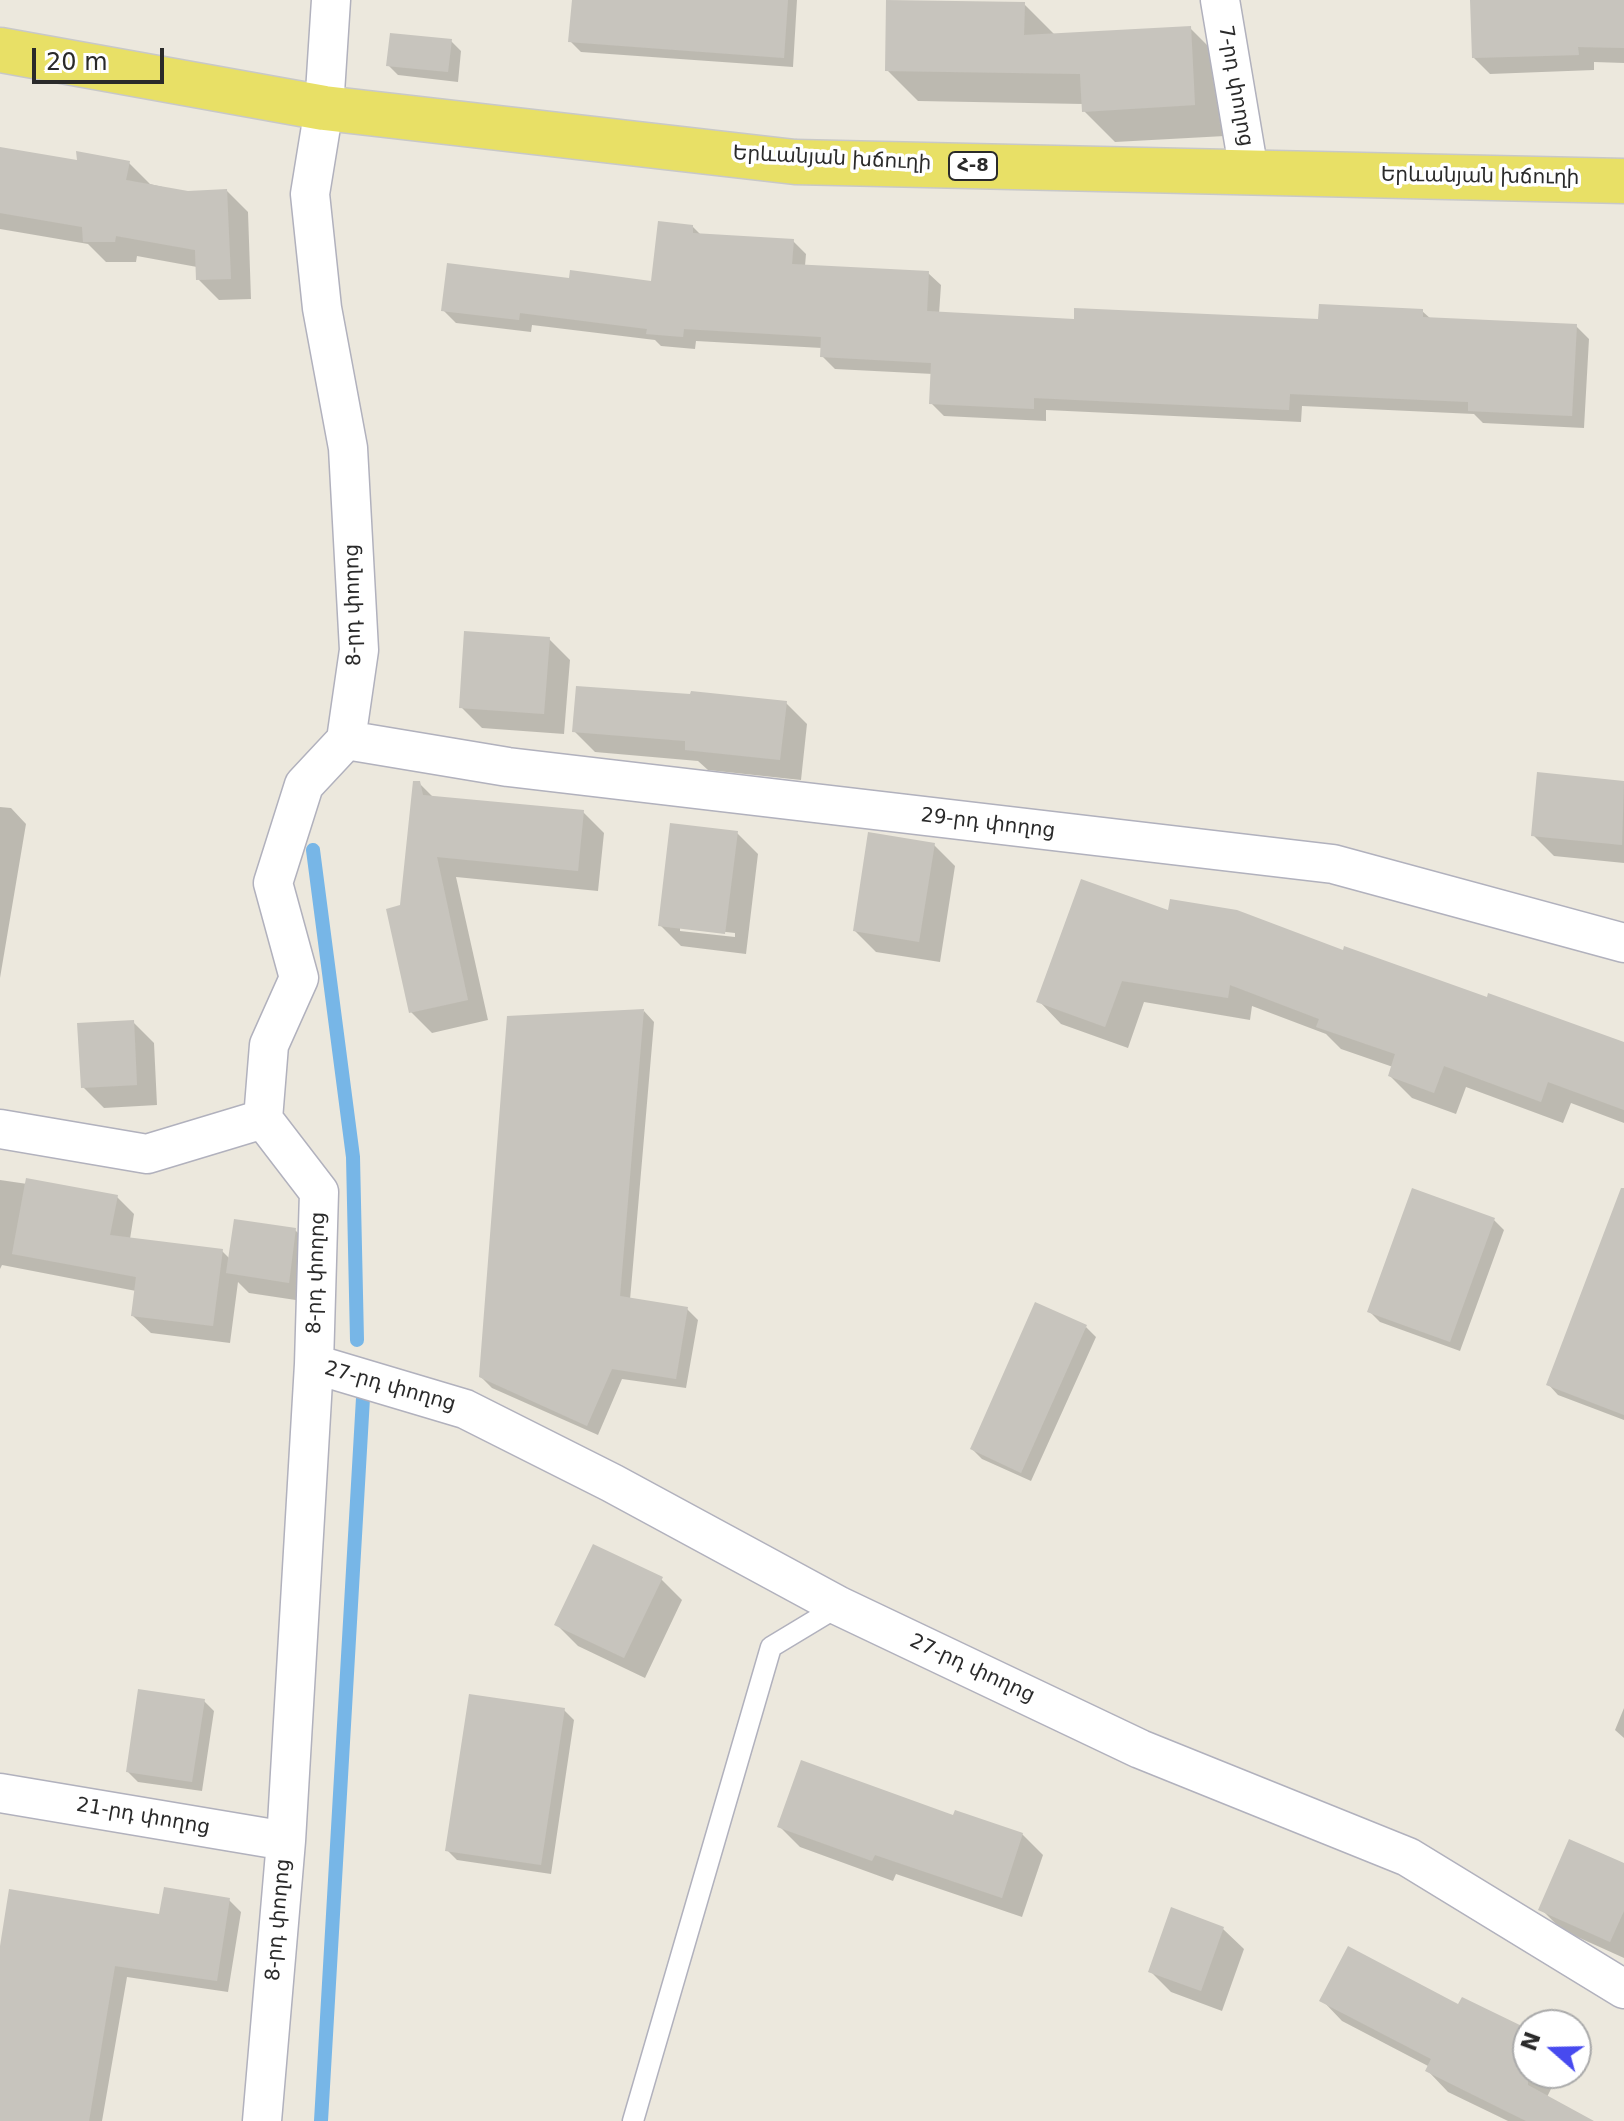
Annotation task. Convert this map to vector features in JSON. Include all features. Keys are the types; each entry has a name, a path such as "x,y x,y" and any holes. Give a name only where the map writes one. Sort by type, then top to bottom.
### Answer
{"main road":[{"name":"Երևանյան խճուղի","path":"0,50 324,108 795,162 1624,181"}],"street":[{"name":"8-րդ փողոց","path":"331,0 324,108 310,194 322,308 349,464 359,650 346,740"},
{"name":"7-րդ փողոց","path":"1220,0 1249,172"},
{"name":"29-րդ փողոց","path":"346,740 524,769 1333,864 1624,943"},
{"path":"0,1129 147,1154 263,1119 269,1045 299,978 273,883 304,785 346,740"},
{"name":"8-րդ փողոց","path":"262,2121 286,1841 314,1364 319,1192 263,1119"},
{"name":"27-րդ փողոց","path":"314,1364 465,1409 612,1483 839,1606 1140,1749 1408,1857 1624,1989"},
{"name":"21-րդ փողոց","path":"0,1793 286,1841"}],"lane":[{"path":"633,2121 771,1647 839,1606"}],"building":[{"path":"572,0 788,0 784,58 568,42"},
{"path":"886,0 1025,2 1024,35 1191,26 1195,105 1082,112 1080,74 885,71"},
{"path":"1470,0 1624,0 1624,48 1578,47 1579,55 1472,58"},
{"path":"390,33 452,39 448,72 386,66"},
{"path":"0,147 77,160 76,151 130,161 126,180 188,191 227,189 231,279 196,280 195,250 116,236 115,242 83,242 82,227 0,213"},
{"path":"658,221 693,225 693,233 794,239 792,264 929,271 927,311 1074,319 1074,308 1318,319 1319,304 1423,309 1423,317 1577,324 1572,416 1468,411 1468,402 1290,394 1289,410 1034,398 1034,409 929,404 931,363 820,357 821,337 684,329 683,337 646,334 647,329 520,313 519,320 441,311 447,263 569,278 570,270 651,281"},
{"path":"464,631 550,637 544,714 459,708"},
{"path":"576,686 690,694 691,691 787,701 780,760 685,750 685,741 572,732"},
{"path":"1537,772 1624,781 1622,845 1531,836"},
{"path":"413,781 420,781 423,795 584,810 578,871 437,857 468,1000 409,1013 386,909 400,905"},
{"path":"670,823 738,831 725,934 658,926"},
{"path":"868,832 935,843 919,942 853,931"},
{"path":"1081,879 1168,910 1170,899 1237,910 1343,950 1344,946 1487,997 1488,993 1624,1042 1624,1110 1548,1082 1541,1102 1444,1066 1434,1093 1388,1076 1395,1054 1316,1027 1319,1019 1230,985 1228,998 1122,981 1105,1027 1036,1002"},
{"path":"644,1009 620,1296 688,1307 676,1379 612,1369 587,1426 479,1377 507,1016"},
{"path":"134,1020 137,1085 81,1088 77,1023"},
{"path":"26,1178 118,1195 110,1235 223,1249 213,1326 131,1316 136,1277 12,1254"},
{"path":"1412,1188 1495,1218 1450,1342 1367,1312"},
{"path":"1621,1188 1624,1188 1624,1415 1546,1385"},
{"path":"234,1219 296,1228 289,1283 226,1273"},
{"path":"1035,1302 1087,1325 1021,1473 970,1449"},
{"path":"593,1544 663,1577 624,1658 554,1625"},
{"path":"138,1689 205,1699 192,1782 126,1772"},
{"path":"469,1694 565,1708 541,1865 445,1851"},
{"path":"801,1760 953,1815 955,1810 1023,1833 1002,1898 875,1855 872,1861 777,1827"},
{"path":"1569,1839 1624,1863 1624,1911 1610,1942 1538,1910"},
{"path":"164,1887 230,1898 217,1981 115,1966 89,2121 0,2121 0,1946 9,1889 159,1914"},
{"path":"1171,1907 1224,1927 1201,1991 1148,1972"},
{"path":"1348,1946 1458,2004 1462,1997 1512,2021 1512,2089 1535,2089 1594,2121 1526,2121 1425,2071 1431,2059 1319,2001"}],"waterway":[{"path":"313,850 353,1157 357,1340"},
{"path":"321,2121 363,1398"}]}
